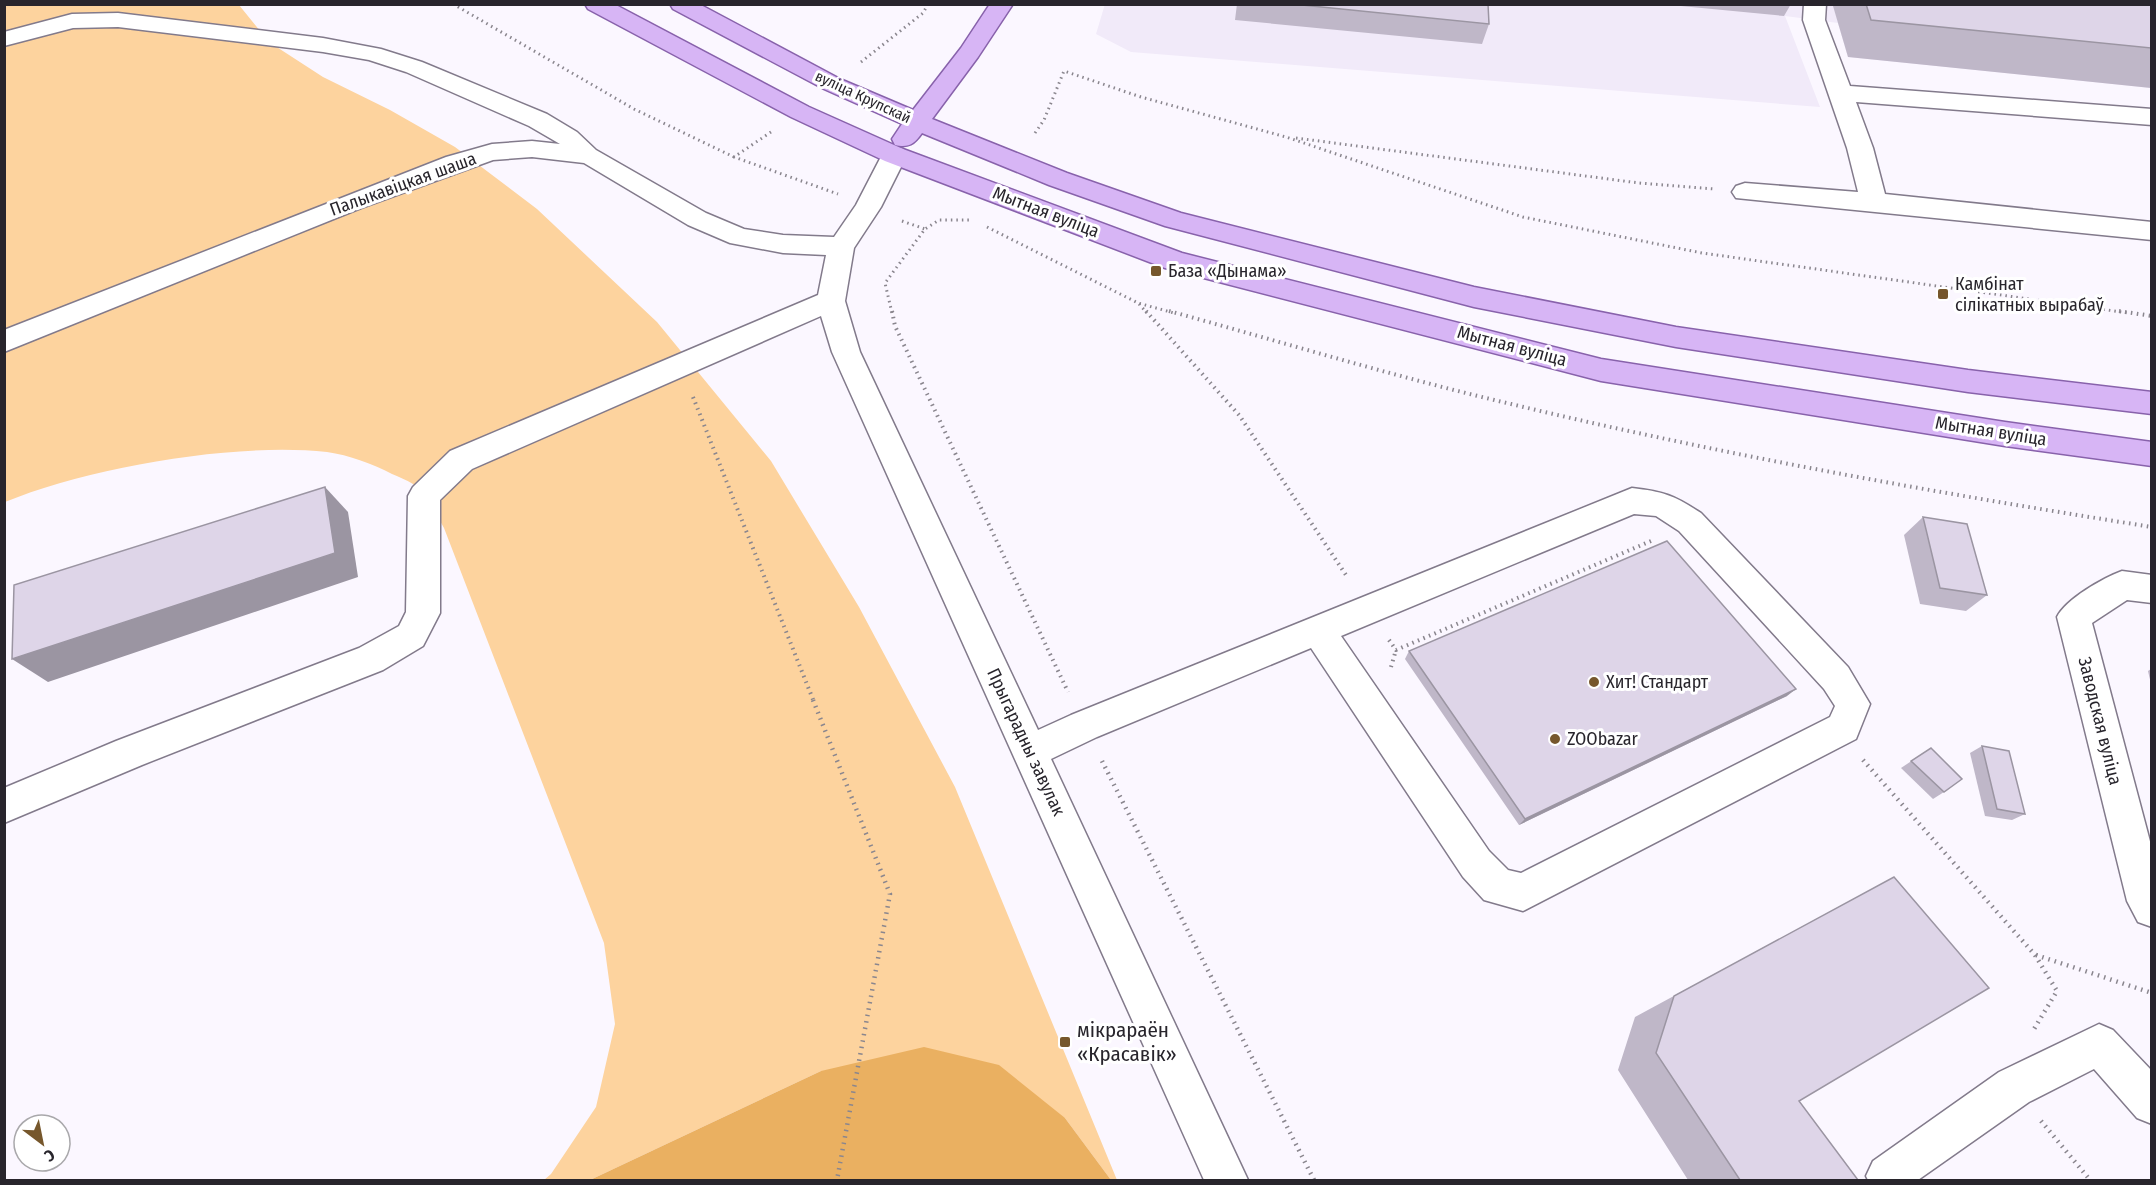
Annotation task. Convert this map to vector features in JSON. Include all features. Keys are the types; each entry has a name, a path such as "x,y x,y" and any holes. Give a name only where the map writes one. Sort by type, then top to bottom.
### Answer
{"main road":[{"path":"596,4 800,112 894,155 916,121"},
{"name":"вуліца Крупскай","path":"681,4 832,84 916,121 970,52 1002,4"},
{"name":"Мытная вуліца","path":"916,121 1058,179 1174,219 1474,297 1676,337 1968,381 2151,403"},
{"name":"Мытная вуліца","path":"894,155 1175,261 1601,370 2005,434 2151,454"}],"street":[{"path":"1815,4 1814,20 1860,148 1874,202"},
{"path":"4,39 72,21 118,20 312,43 374,54 414,67 538,120 568,138 590,156"},
{"path":"1840,93 2151,117"},
{"name":"Палыкавіцкая шаша","path":"4,342 352,202 455,163 492,152 532,149 590,156 697,219 739,237 783,244 841,247"},
{"path":"4,806 129,753 370,659 411,636 423,613 424,496 461,460 831,301 841,247 868,207 894,155"},
{"path":"1745,192 1874,202 2151,231"},
{"name":"Прыгарадны завулак","path":"831,301 846,352 1226,1180"},
{"path":"1031,751 1084,726 1632,501 1662,504 1690,522 1836,678 1853,704 1843,728 1837,732 1523,892 1498,887 1476,864 1318,630"},
{"name":"Заводская вуліца","path":"2151,590 2122,585 2074,617 2146,902 2151,908"},
{"path":"1892,1180 1888,1176 2014,1087 2099,1044 2151,1103"}],"path":[{"path":"453,4 634,110 734,157 839,194"},
{"path":"861,62 923,13 928,4"},
{"path":"1035,133 1044,120 1064,71 1141,97 1286,137 1523,217 1702,254 2151,316"},
{"path":"734,157 779,127"},
{"path":"1286,137 1639,183 1745,192"},
{"path":"974,220 939,220 925,229 885,283 895,326 1084,726 1314,1180"},
{"path":"902,221 925,229"},
{"path":"984,225 1138,303 1509,404 1742,455 1955,496 2151,527"},
{"path":"1138,303 1239,415 1396,650"},
{"path":"680,365 890,894 837,1180"},
{"path":"1396,650 1655,540"},
{"path":"1390,671 1396,650"},
{"path":"1837,732 2036,955 2057,991 2032,1032"},
{"path":"2036,955 2151,993"},
{"path":"2014,1087 2090,1180"}],"shaded area":[{"path":"1105,4 2151,5 2151,88 1848,57 1838,23 1785,16 1820,107 1131,52 1096,34"},
{"path":"5,5 239,5 269,42 323,77 390,110 455,147 537,209 657,322 771,461 859,607 955,787 1117,1180 1111,1180 1065,1118 821,1071 590,1180 544,1180 551,1174 596,1107 615,1024 604,943 444,528 423,494 408,481 361,460 327,452 290,450 207,454 163,460 78,478 5,502"},
{"path":"924,1047 999,1065 1065,1118 1111,1180 590,1180 821,1071"}],"building":[{"path":"1292,4 1488,4 1489,24"},
{"path":"1866,4 2151,4 2151,48 1871,20"},
{"path":"325,487 335,553 12,659 14,585"},
{"path":"1923,517 1967,524 1987,595 1940,588"},
{"path":"1667,541 1796,689 1525,819 1409,651"},
{"path":"1982,746 2009,751 2025,814 1997,809"},
{"path":"1931,748 1962,779 1944,792 1911,761"},
{"path":"1894,877 1989,988 1799,1101 1858,1180 1740,1180 1656,1053 1674,996"}],"place":[{"name":"База «Дынама»","path":"1156,271"},
{"name":"Камбінат сілікатных вырабаў","path":"1943,294"},
{"name":"Хит! Стандарт","path":"1594,682"},
{"name":"ZOObazar","path":"1555,739"},
{"name":"мікрараён «Красавік»","path":"1065,1042"}]}
